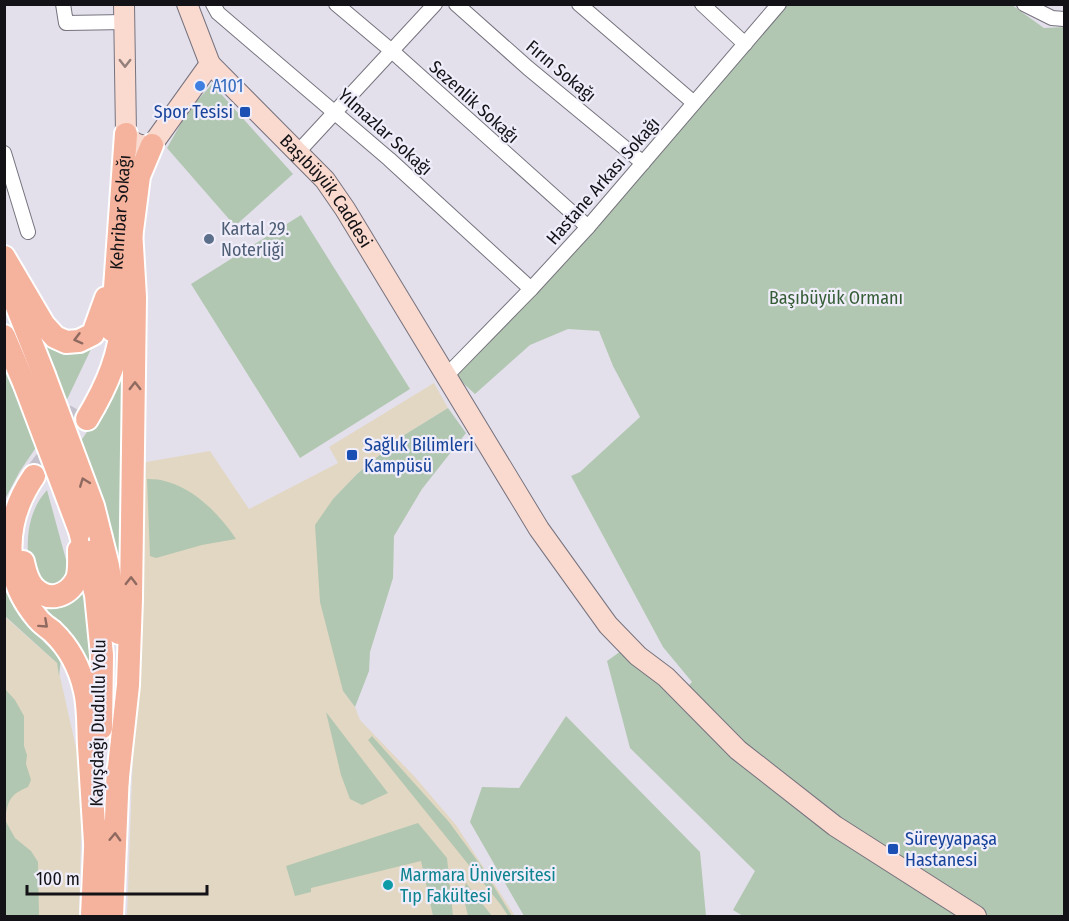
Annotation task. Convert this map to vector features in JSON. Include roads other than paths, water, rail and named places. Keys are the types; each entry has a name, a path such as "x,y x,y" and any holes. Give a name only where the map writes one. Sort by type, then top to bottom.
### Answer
{"main road":[{"name":"Başıbüyük Caddesi","path":"187,4 210,64 325,180 345,209 539,529 608,626 638,656 666,677 738,750 835,826 976,916"},
{"name":"Kehribar Sokağı","path":"124,13 125,231"},
{"path":"4,257 44,325 55,337 66,342 79,341 93,334 109,289 139,176 152,145 210,64"},
{"path":"126,134 138,145 144,147 152,145"},
{"path":"84,415 103,393 117,359 122,328 125,231"},
{"path":"117,786 128,685 131,587 135,297 125,231"},
{"path":"4,274 34,380 91,534 78,577 67,593 58,597 45,595 34,588 27,578 21,553 27,513 38,479 23,492 14,515 11,554 14,576 20,594 40,622 53,632 72,655 85,691 95,842"},
{"path":"4,336 34,380"},
{"name":"Kayışdağı Dudullu Yolu","path":"91,534 108,566 119,628 120,695 112,916"},
{"name":"Kayışdağı Dudullu Yolu","path":"91,534 102,655 101,733 92,916"}],"street":[{"path":"63,4 66,23 124,13"},
{"name":"Yılmazlar Sokağı","path":"213,4 218,13 336,111 531,290"},
{"name":"Sezenlik Sokağı","path":"336,4 393,52 588,227"},
{"path":"298,152 435,4"},
{"name":"Fırın Sokağı","path":"456,4 528,68 643,163"},
{"path":"579,4 694,103"},
{"path":"702,4 745,44"},
{"name":"Hastane Arkası Sokağı","path":"450,382 588,227 779,4"},
{"path":"1024,4 1052,18 1065,19"},
{"path":"4,153 28,232"}],"tunnel":[{"path":"34,476 71,427 80,411"}],"place":[{"name":"A101","path":"200,86"},
{"name":"Spor Tesisi","path":"245,112"},
{"name":"Kartal 29. Noterliği","path":"209,239"},
{"name":"Sağlık Bilimleri Kampüsü","path":"352,455"},
{"name":"Süreyyapaşa Hastanesi","path":"893,849"},
{"name":"Marmara Üniversitesi Tıp Fakültesi","path":"388,885"}],"park label":[{"name":"Başıbüyük Ormanı","path":"836,298"}]}
